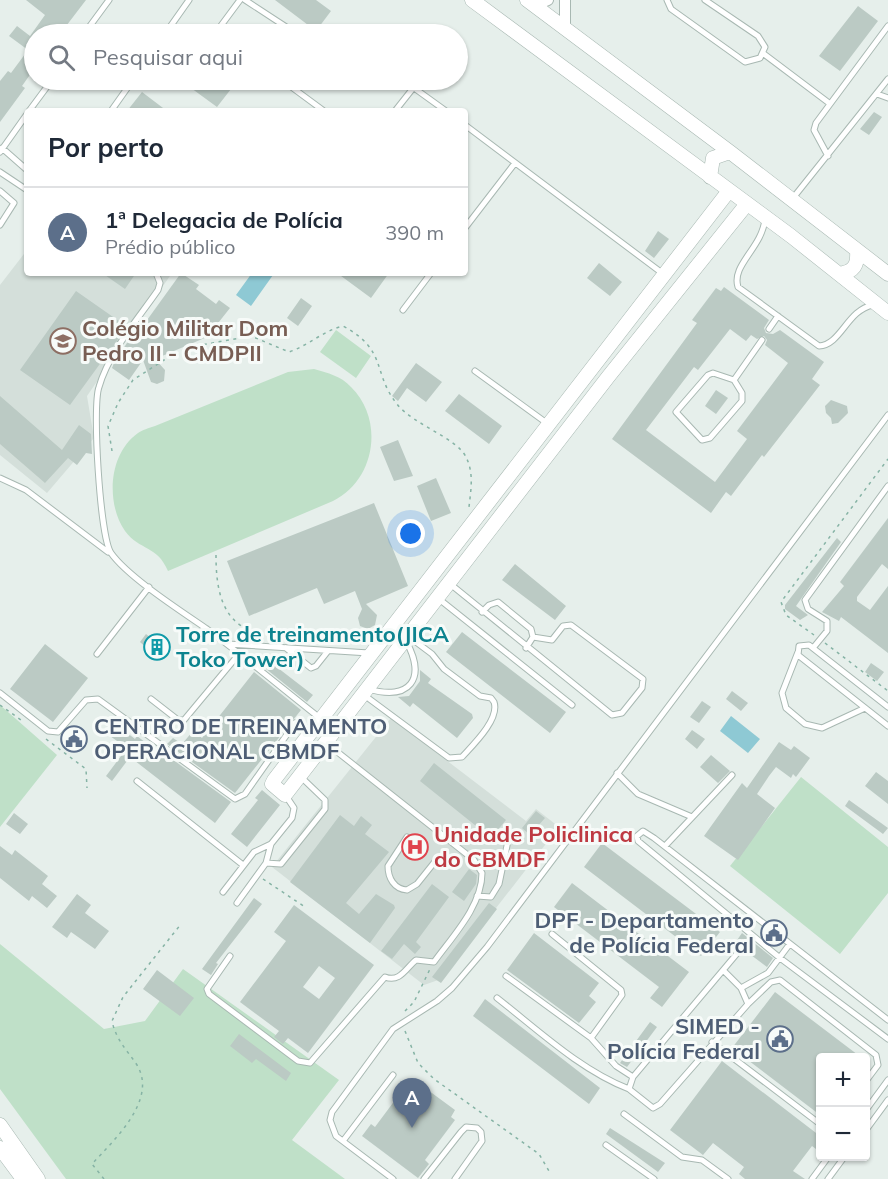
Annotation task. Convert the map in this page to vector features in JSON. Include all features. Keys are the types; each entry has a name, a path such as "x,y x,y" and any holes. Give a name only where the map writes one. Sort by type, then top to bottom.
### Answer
{"street":[{"path":"472,0 840,274 883,309"},
{"path":"565,0 565,29"},
{"path":"536,2 565,29 888,274"},
{"path":"710,177 713,158 730,152"},
{"path":"728,192 374,653 289,760 272,784 285,795 608,377 746,205"},
{"path":"840,274 848,273 854,267 858,261 857,251"},
{"path":"667,270 692,272"},
{"path":"593,365 608,377"},
{"path":"498,491 513,500"},
{"path":"402,616 410,633"},
{"path":"289,760 301,774"},
{"path":"0,1125 38,1179"},
{"path":"0,1148 23,1179"}],"lane":[{"path":"91,24 109,0"},
{"path":"172,24 189,0"},
{"path":"222,24 240,0"},
{"path":"245,0 282,24"},
{"path":"667,0 671,9 745,62 755,61 764,54 765,47 758,36 705,0"},
{"path":"828,156 814,130 830,103 888,26"},
{"path":"764,54 830,103"},
{"path":"792,199 888,80"},
{"path":"32,108 45,90"},
{"path":"113,108 126,90"},
{"path":"296,90 320,108"},
{"path":"397,108 412,90"},
{"path":"418,90 442,108"},
{"path":"877,94 888,98"},
{"path":"24,118 1,150 24,168"},
{"path":"468,127 667,270"},
{"path":"468,224 515,163"},
{"path":"0,172 24,188"},
{"path":"0,191 14,203 0,225"},
{"path":"765,219 758,244 739,268 735,278 738,287 819,345 825,345 856,311 883,309"},
{"path":"112,555 105,540 102,517 97,393 116,353 158,290 160,284 157,276"},
{"path":"403,310 429,276"},
{"path":"769,328 778,316"},
{"path":"734,380 762,340"},
{"path":"475,371 548,424"},
{"path":"714,373 734,380 742,393 742,401 710,438 702,440 676,415 678,408 708,375 714,373"},
{"path":"393,1179 343,1141 332,1129 332,1112 393,1029 437,1001 459,980 487,947 888,415"},
{"path":"0,478 26,490 321,719"},
{"path":"813,648 827,631 827,621 808,609 805,600 888,486"},
{"path":"449,583 526,648 612,715 622,713 642,688 642,679 571,625 562,626 552,640 533,637"},
{"path":"97,654 149,587"},
{"path":"437,598 572,705"},
{"path":"482,612 489,605 498,602 531,629 533,637 526,648"},
{"path":"365,691 449,758 462,757 472,746 493,716 494,702 491,698 480,696 444,669 410,633"},
{"path":"365,691 395,694 408,687 415,677 416,662 410,633"},
{"path":"227,644 374,653"},
{"path":"866,708 822,728 805,724 786,708 782,693 802,644 813,648 888,707"},
{"path":"285,647 311,668 316,666 328,651"},
{"path":"798,652 888,726"},
{"path":"151,699 178,720 184,720 239,654"},
{"path":"0,693 48,731 58,732 86,699 98,699 235,799 245,794 295,723"},
{"path":"230,956 207,989 209,994 306,1064 316,1058 385,977 392,979 400,976 416,960 434,962 467,916 477,896 482,873 474,860 324,742"},
{"path":"617,773 638,794 693,817"},
{"path":"266,863 281,864 325,809 325,800 301,774"},
{"path":"665,846 732,775"},
{"path":"259,776 272,784"},
{"path":"137,781 243,865"},
{"path":"237,903 266,863 271,844 291,818 294,808 285,795"},
{"path":"888,1020 645,831 637,836 638,841 646,848 780,958 888,1039"},
{"path":"477,896 489,897 499,884 509,836"},
{"path":"407,837 388,866 390,877 396,886 407,890 417,884 438,859"},
{"path":"223,892 259,848 271,844"},
{"path":"552,934 621,990 622,995 591,1038"},
{"path":"741,988 768,973 789,945"},
{"path":"629,1089 633,1077 740,950"},
{"path":"724,971 741,988 748,1004"},
{"path":"506,976 591,1038 616,1066 633,1077"},
{"path":"497,998 584,1065 608,1081 629,1089 654,1108 748,1004 771,982 780,980 876,1055 878,1065 870,1076"},
{"path":"712,1042 816,1121"},
{"path":"343,1141 393,1075"},
{"path":"868,1107 888,1080"},
{"path":"870,1125 888,1100"},
{"path":"624,1114 682,1157 702,1160 728,1179"},
{"path":"424,1179 461,1132 472,1126 481,1132 482,1141 455,1179"},
{"path":"606,1145 654,1179"},
{"path":"812,1179 825,1161"},
{"path":"828,1179 841,1161"}],"path":[{"path":"112,451 108,426 118,403 133,380 164,360 201,345 251,336 289,352 306,346 327,330 343,326 356,333 376,354 395,402 411,419 443,437 465,454 472,477 468,516"},
{"path":"888,459 782,602 786,615 888,691"},
{"path":"216,555 216,582 221,600 240,627 252,631 354,639 369,638 376,634"},
{"path":"0,705 29,726"},
{"path":"38,733 86,769 87,788"},
{"path":"257,875 305,907"},
{"path":"104,1179 92,1164 130,1118 143,1091 142,1075 114,1030 115,1013 123,997 181,924"},
{"path":"434,962 414,1002 405,1011 403,1027 418,1063 434,1079 539,1154 549,1171"}],"shaded area":[{"name":"Colégio Militar Dom Pedro II - CMDPII","path":"24,254 24,276 170,276 87,396 94,438 47,493 0,455 0,285"},
{"name":"Unidade Policlinica do CBMDF","path":"391,718 526,821 536,809 559,827 441,979 424,985 272,867"}],"green space":[{"path":"336,330 371,356 356,378 320,352"},
{"path":"314,369 334,375 347,383 362,401 368,416 371,432 370,449 366,465 358,479 347,492 333,501 168,571 154,552 136,542 125,531 119,520 113,494 113,480 121,453 128,442 144,430 288,372"},
{"path":"0,705 57,755 0,827"},
{"path":"801,777 888,847 888,893 840,954 730,866"},
{"path":"0,944 104,1029 145,1021 183,969 339,1080 292,1140 345,1179 66,1179 0,1089"}],"water":[{"path":"250,276 272,276 251,306 236,295"},
{"path":"731,716 760,739 748,753 720,731"}],"building":[{"path":"26,0 86,0 68,24 39,24 45,15"},
{"path":"275,0 316,0 331,11 321,24 307,24"},
{"path":"858,6 878,21 840,71 819,56"},
{"path":"17,26 24,31 24,47 9,36"},
{"path":"24,55 24,83 22,86 24,89 0,122 0,81 8,71 11,73"},
{"path":"194,90 230,90 217,107"},
{"path":"142,92 163,108 129,108"},
{"path":"874,112 882,117 869,135 860,129"},
{"path":"658,231 669,239 654,258 645,251"},
{"path":"599,263 622,282 610,296 587,278"},
{"path":"106,276 134,276 125,289"},
{"path":"179,276 186,276 199,285 196,289 216,304 219,300 230,308 207,337 155,359 165,370 164,381 157,384 151,382 143,360 129,380 112,368 134,332 137,334"},
{"path":"341,276 387,276 371,298"},
{"path":"724,287 769,320 764,328 766,333 773,334 780,330 824,362 812,379 820,385 731,496 726,492 711,513 612,439 697,323 692,320 716,288 721,291","holes":["730,329 746,341 751,335 757,339 764,336 767,340 765,345 788,363 737,431 747,439 715,482 646,430 694,367 698,370"]},
{"path":"76,291 126,326 104,362 102,361 70,405 20,370"},
{"path":"301,298 312,306 298,326 287,318"},
{"path":"416,363 442,382 426,402 407,388 398,401 392,396"},
{"path":"716,390 728,398 716,414 705,406"},
{"path":"459,394 502,426 489,444 445,411"},
{"path":"0,396 62,450 79,425 91,434 92,454 86,453 77,465 68,458 45,483 0,444"},
{"path":"831,400 847,406 848,413 838,423 832,424 831,418 826,413 825,406"},
{"path":"398,440 413,476 394,481 380,447"},
{"path":"436,478 451,513 431,521 417,486"},
{"path":"374,503 408,586 366,604 377,615 375,625 368,629 360,626 358,618 362,609 355,591 324,604 317,588 249,616 227,561"},
{"path":"888,518 888,569 882,564 857,597 857,601 870,610 888,586 888,653 841,617 839,621 822,612 844,586 840,582"},
{"path":"837,538 841,542 796,606 808,615 800,620 785,609 785,605"},
{"path":"515,564 566,606 555,620 502,580"},
{"path":"462,632 566,712 550,733 446,652"},
{"name":"Torre de treinamento(JICA Toko Tower)","path":"146,634 152,639 155,635 169,646 159,659 140,642"},
{"path":"45,644 88,678 53,722 10,689"},
{"path":"265,658 313,695 307,702 260,664"},
{"path":"871,663 884,672 877,681 865,672"},
{"path":"420,670 431,679 428,683 472,714 473,718 457,738 413,703 410,707 398,697 409,696 420,681"},
{"path":"254,672 301,710 235,793 167,744 173,738 182,744 193,731 202,738"},
{"path":"732,691 748,703 741,711 726,699"},
{"path":"702,701 711,707 699,723 690,717"},
{"path":"118,726 135,739 137,736 159,753 161,751 231,802 215,823 130,757 112,781 106,776 127,748 110,736"},
{"path":"692,730 705,739 697,749 685,739"},
{"path":"779,742 791,750 794,746 810,758 796,777 793,774 791,778 776,767 769,776 757,794 775,808 738,860 704,836 742,783 747,788"},
{"path":"711,755 730,771 718,783 700,767"},
{"path":"434,763 506,820 491,838 420,781"},
{"path":"876,772 888,781 888,804 865,786"},
{"path":"262,790 280,805 247,847 231,834 258,800 255,798"},
{"path":"849,800 888,828 883,834 845,806"},
{"path":"536,811 545,818 530,835 522,828"},
{"path":"14,813 28,824 20,834 6,824"},
{"path":"340,815 354,826 361,816 372,825 365,834 389,852 346,903 359,914 376,894 394,905 395,908 370,943 290,882"},
{"path":"602,843 720,932 701,956 584,867"},
{"path":"0,846 12,855 15,850 48,876 42,884 57,896 47,908 32,896 29,901 0,878"},
{"path":"469,869 477,875 476,884 464,901 452,892"},
{"path":"572,883 689,972 662,1007 650,998 659,987 554,907"},
{"path":"432,884 449,897 416,942 421,947 415,954 404,944 392,959 381,951"},
{"path":"77,894 91,905 85,913 109,931 95,949 71,932 67,938 52,927"},
{"path":"254,898 262,904 216,963 218,964 211,975 202,969"},
{"path":"489,903 497,909 441,983 432,977"},
{"path":"294,905 374,965 308,1053 288,1038 283,1044 274,1037 279,1031 240,1002 286,941 274,932","holes":["319,966 335,978 319,999 303,987"]},
{"path":"534,933 599,983 589,996 596,1002 579,1023 507,970"},
{"path":"742,933 773,958 767,967 735,943"},
{"path":"157,970 194,998 180,1016 143,989"},
{"path":"775,992 855,1053 816,1053 816,1112 732,1048"},
{"path":"485,999 600,1088 589,1104 473,1016"},
{"path":"650,1022 657,1027 627,1067 620,1063"},
{"path":"239,1034 291,1073 286,1081 256,1059 252,1063 230,1046"},
{"path":"722,1061 816,1133 816,1149 812,1146 793,1171 805,1179 745,1179 739,1174 744,1167 713,1143 703,1155 670,1130"},
{"path":"421,1085 455,1110 451,1117 455,1120 425,1160 429,1164 418,1178 362,1136 371,1124 375,1127 401,1092 405,1096 412,1087 416,1091"},
{"path":"610,1128 665,1163 658,1172 606,1134"}],"place":[{"name":"Colégio Militar Dom Pedro II - CMDPII","path":"63,341"},
{"name":"Torre de treinamento(JICA Toko Tower)","path":"157,647"},
{"name":"CENTRO DE TREINAMENTO OPERACIONAL CBMDF","path":"74,739"},
{"name":"Unidade Policlinica do CBMDF","path":"415,847"},
{"name":"DPF - Departamento de Polícia Federal","path":"774,933"},
{"name":"SIMED - Polícia Federal","path":"780,1039"},
{"name":"1ª Delegacia de Polícia","path":"412,1128"}]}
